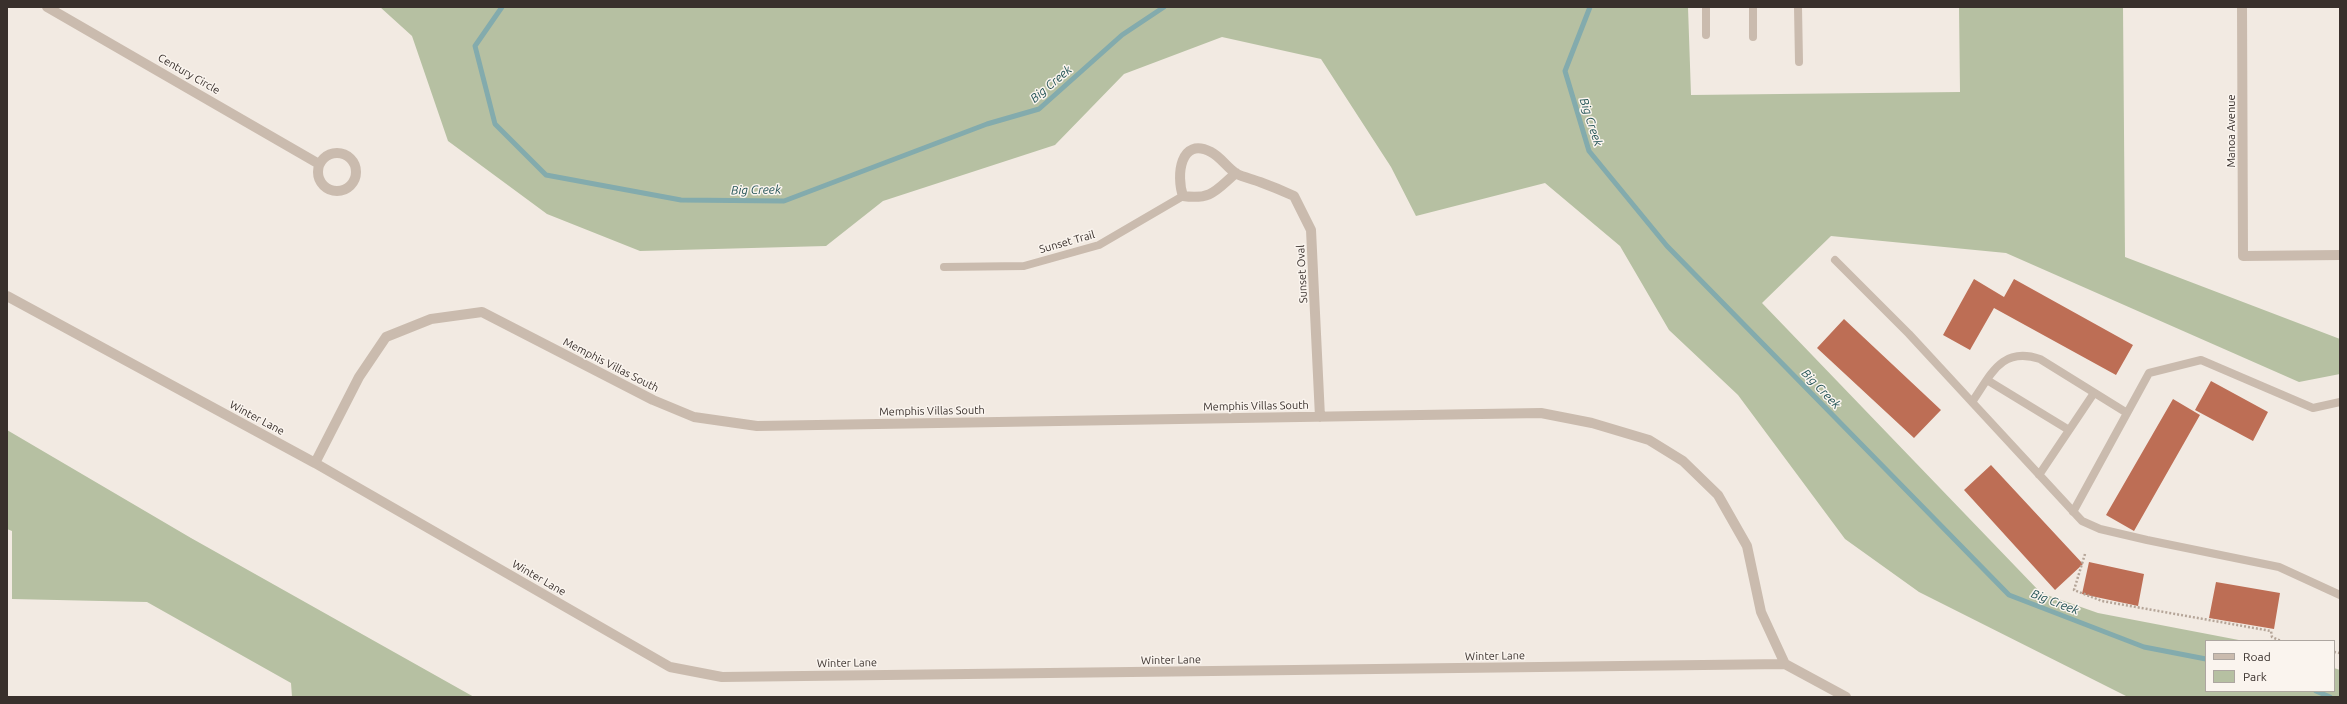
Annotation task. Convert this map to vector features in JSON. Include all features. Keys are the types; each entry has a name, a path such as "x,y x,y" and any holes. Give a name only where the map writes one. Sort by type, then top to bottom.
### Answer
{"street":[{"name":"Century Circle","path":"47,7 319,164"},
{"name":"Manoa Avenue","path":"2242,7 2243,256 2340,255"},
{"name":"Sunset Oval","path":"1183,196 1179,184 1181,162 1188,152 1198,149 1210,151 1223,160 1236,173 1294,196 1311,230 1320,417"},
{"path":"1183,196 1196,198 1213,194 1236,173"},
{"name":"Winter Lane","path":"7,296 315,463 670,667 722,677 1785,664"},
{"name":"Memphis Villas South","path":"315,463 358,377 386,337 431,319 482,312 653,400 694,417 756,426 1541,413 1592,423 1649,440 1683,462 1718,495 1747,546 1761,612 1785,664"},
{"path":"1785,664 1846,697"}],"lane":[{"path":"1706,7 1706,35"},
{"path":"1753,7 1753,37"},
{"path":"1798,7 1799,62"},
{"name":"Sunset Trail","path":"944,267 1024,266 1099,245 1183,196"},
{"path":"1835,260 1910,334 2082,521 2100,529 2279,567 2340,595"},
{"path":"1972,402 1999,364 2008,358 2026,354 2040,359 2127,413"},
{"path":"2073,512 2149,373 2201,360 2313,408 2340,402"},
{"path":"1988,380 2069,430"},
{"path":"2039,475 2094,393"}],"path":[{"path":"2085,554 2074,590 2102,601 2271,631 2272,637 2279,640"}],"green space":[{"path":"380,7 1688,7 1691,95 1960,92 1959,7 2123,7 2125,257 2340,339 2340,374 2299,382 2006,253 1831,236 1762,303 2041,593 2098,613 2239,640 2205,640 2205,692 2335,692 2335,668 2340,670 2340,697 2128,697 1919,592 1845,539 1738,395 1669,330 1620,246 1545,183 1416,216 1391,167 1321,59 1222,37 1124,74 1055,145 883,201 826,246 640,251 547,214 448,141 412,36"},
{"path":"7,430 191,538 474,697 292,697 291,683 147,602 12,599 12,531 7,529"}],"building":[{"path":"1974,279 2004,297 2014,279 2133,345 2116,375 1994,308 1970,350 1943,335"},
{"path":"1844,319 1941,410 1914,438 1817,348"},
{"path":"2211,381 2268,412 2253,441 2195,410"},
{"path":"2173,399 2200,415 2134,531 2106,515"},
{"path":"1991,465 2083,564 2055,590 1964,490"},
{"path":"2089,562 2144,574 2138,606 2082,594"},
{"path":"2216,582 2280,593 2274,629 2209,618"}],"waterway":[{"name":"Big Creek","path":"502,7 475,46 495,124 546,175 681,200 784,201 987,124 1039,109 1122,35 1164,7"},
{"name":"Big Creek","path":"1590,7 1565,71 1589,151 1667,246 2009,595 2144,647 2205,659"},
{"name":"Big Creek","path":"2318,692 2330,697"}]}
